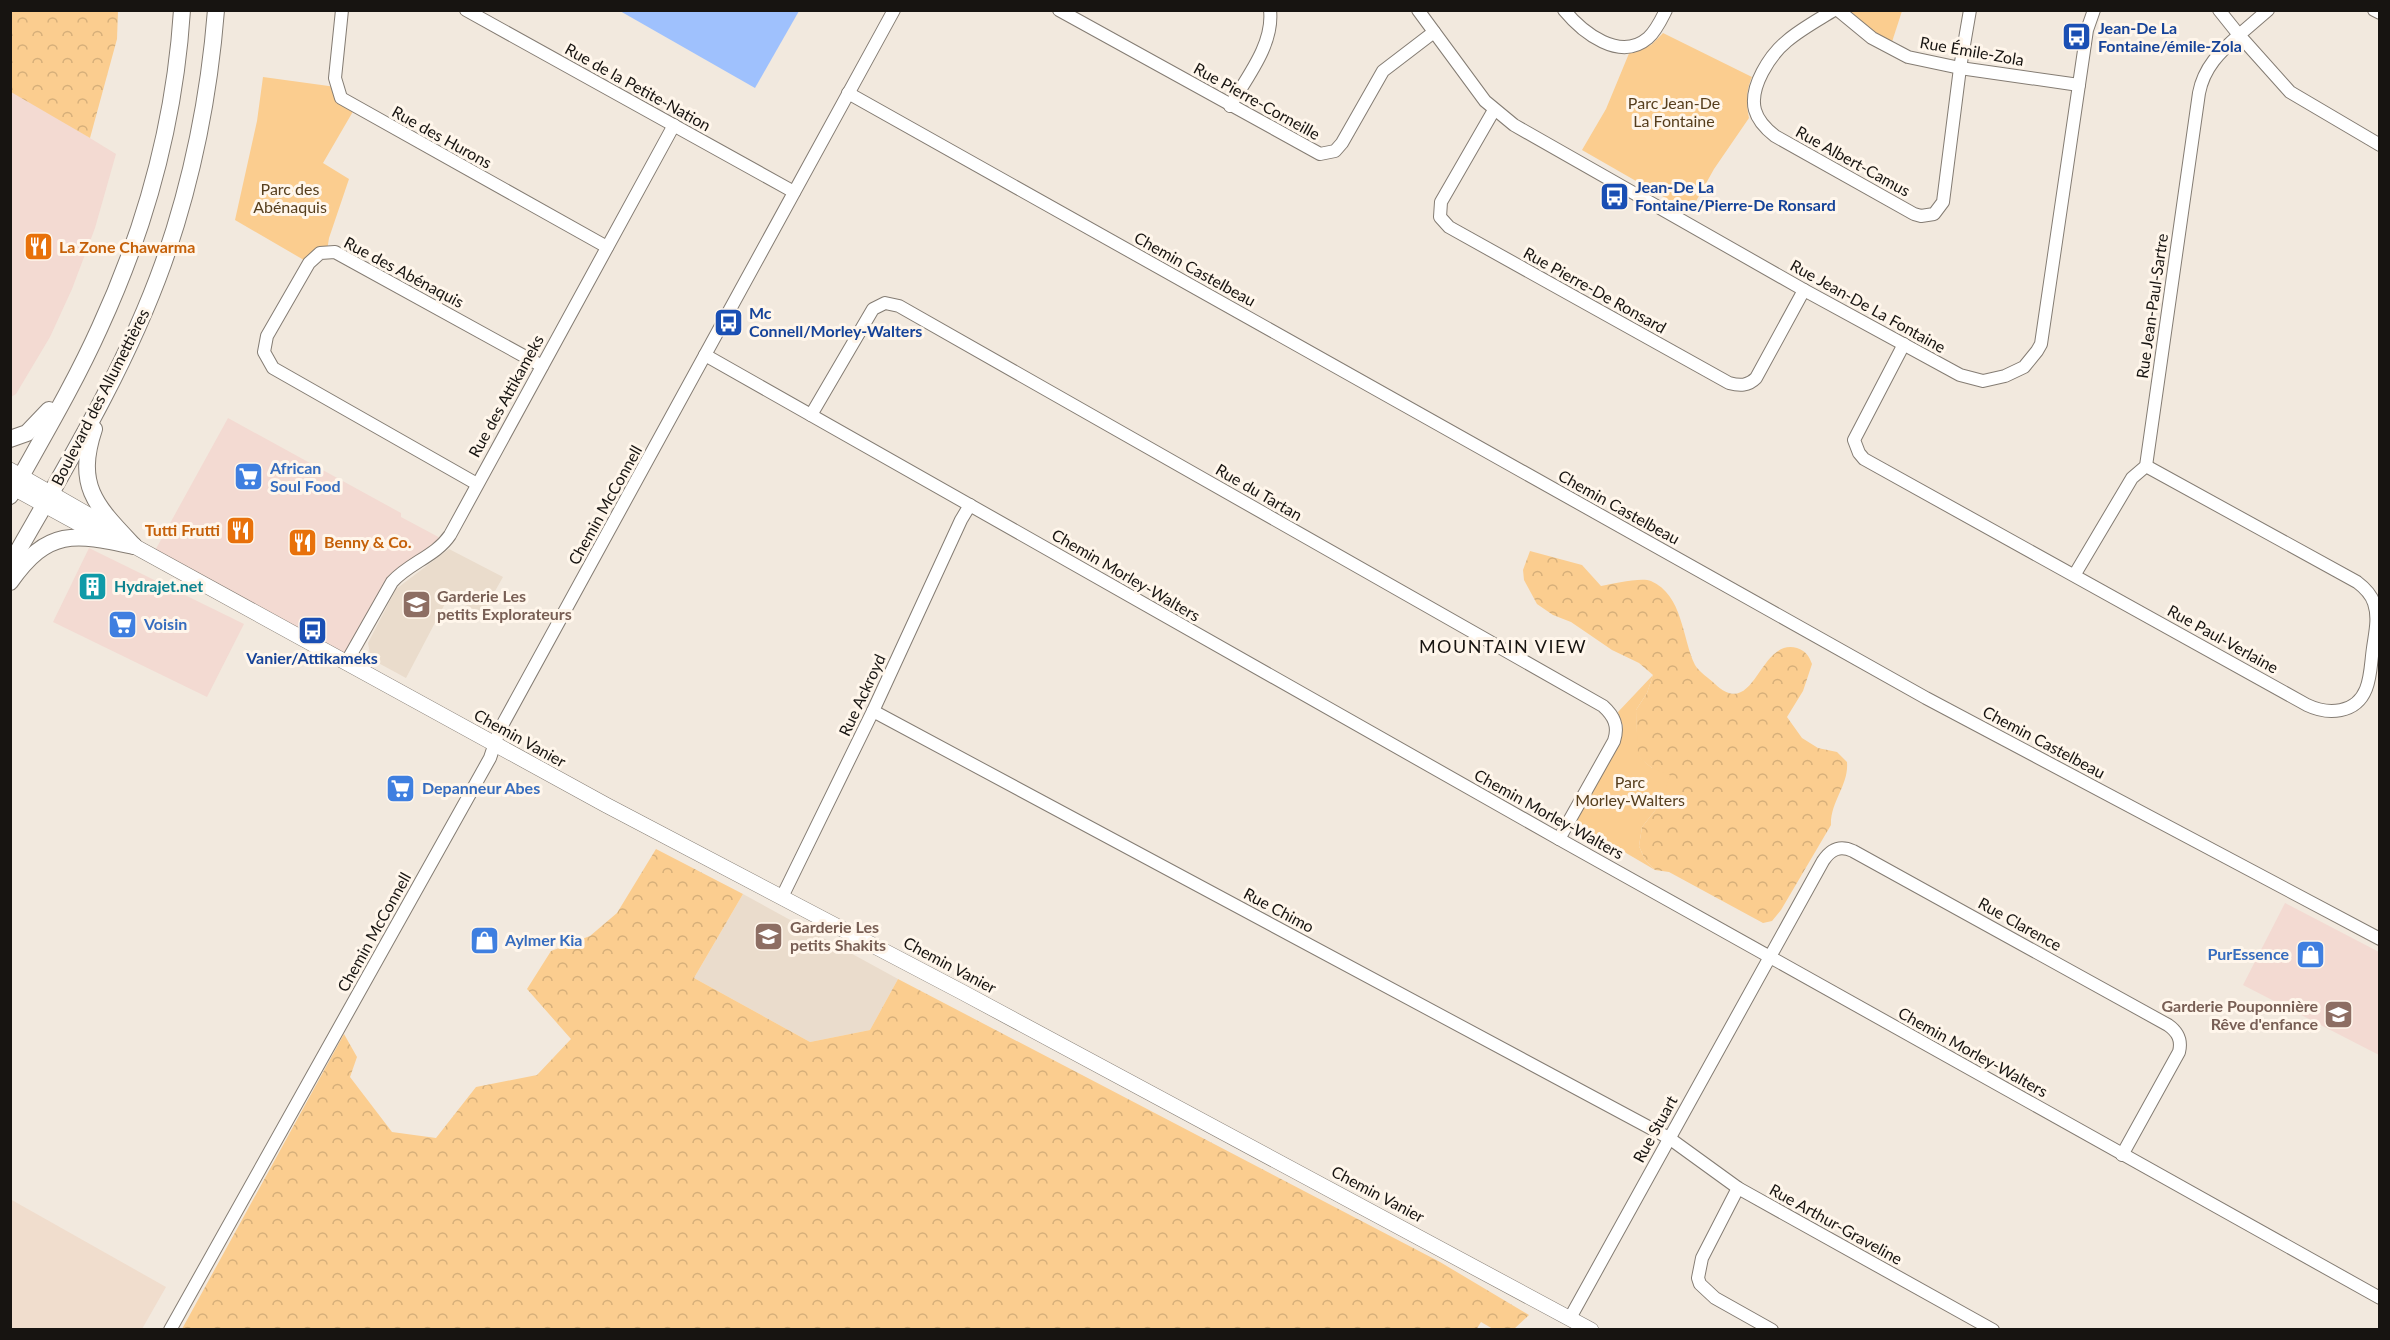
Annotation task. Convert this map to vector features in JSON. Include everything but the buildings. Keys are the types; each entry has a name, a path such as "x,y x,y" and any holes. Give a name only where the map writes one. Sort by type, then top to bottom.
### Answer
{"highway":[{"name":"Boulevard des Allumettières","path":"13,484 73,381 111,303 132,248 163,144 173,90 182,10"},
{"name":"Boulevard des Allumettières","path":"10,565 107,390 151,296 185,196 208,91 216,10"},
{"path":"10,439 20,437 34,427 73,381"},
{"path":"107,390 87,450 86,470 97,504 134,546"},
{"path":"10,582 32,554 56,541 93,537 134,546"}],"main road":[{"name":"Chemin Vanier","path":"13,484 99,521 134,546 494,745 1591,1329"}],"street":[{"name":"Rue des Hurons","path":"342,10 335,78 341,98 608,247"},
{"name":"Rue de la Petite-Nation","path":"466,10 794,192"},
{"name":"Chemin McConnell","path":"170,1329 490,758 494,745 894,10"},
{"name":"Rue Pierre-Corneille","path":"1059,10 1312,152 1328,154 1335,151 1342,143 1383,71 1434,32"},
{"path":"1230,106 1266,42 1271,23 1270,10"},
{"name":"Rue Jean-De La Fontaine","path":"1418,10 1494,110 1536,139 1960,375 1983,381 1996,379 2024,367 2037,351 2043,334 2087,30 2094,10"},
{"path":"1564,10 1593,36 1615,47 1625,48 1632,47 1648,38 1666,10"},
{"name":"Rue Émile-Zola","path":"1836,10 1872,38 1908,57 1960,68 2079,85"},
{"name":"Rue Albert-Camus","path":"1836,10 1800,31 1780,47 1755,91 1755,110 1766,128 1775,136 1914,214 1921,216 1934,214 1943,202 1960,68"},
{"path":"1960,68 1970,10"},
{"path":"2219,10 2238,35 2290,92 2379,145"},
{"name":"Rue Jean-Paul-Sartre","path":"2146,466 2201,81 2211,63 2238,35 2268,10"},
{"path":"2374,10 2379,14"},
{"name":"Chemin Castelbeau","path":"848,93 1926,698 2379,939"},
{"name":"Rue Pierre-De Ronsard","path":"1494,110 1441,202 1440,217 1449,227 1738,386 1752,382 1756,378 1804,290"},
{"name":"Rue des Attikameks","path":"346,663 392,582 402,571 442,545 674,125"},
{"name":"Rue des Abénaquis","path":"477,484 273,368 264,352 267,336 309,263 320,253 335,252 542,366"},
{"name":"Rue du Tartan","path":"811,415 867,317 878,305 891,303 940,330 1609,711 1616,725 1614,741 1559,839"},
{"name":"Rue Paul-Verlaine","path":"1904,344 1854,440 1864,459 2318,710 2336,712 2350,707 2363,695 2367,687 2377,620 2374,602 2364,588 2146,466"},
{"name":"Chemin Morley-Walters","path":"705,355 1559,839 2379,1298"},
{"path":"2075,574 2132,478 2146,466"},
{"name":"Rue Ackroyd","path":"782,897 970,505"},
{"name":"Rue Chimo","path":"873,711 1669,1138"},
{"name":"Rue Clarence","path":"1770,957 1826,855 1836,848 1842,848 1863,857 2168,1025 2179,1036 2180,1052 2122,1155"},
{"name":"Rue Stuart","path":"1570,1318 1770,957"},
{"name":"Rue Arthur-Graveline","path":"1669,1138 1738,1188 1988,1328"},
{"path":"1738,1188 1702,1258 1698,1278 1700,1284 1715,1298 1772,1329"}],"shaded area":[{"path":"10,89 116,154 95,228 72,289 50,337 16,394 11,397"},
{"path":"228,418 401,513 401,517 446,541 402,571 346,663 152,556"},
{"path":"89,548 244,624 207,697 53,622"},
{"name":"Garderie Les petits Explorateurs","path":"449,549 503,577 482,614 449,596 406,678 371,659 368,643 396,589"},
{"name":"Garderie Les petits Shakits","path":"743,894 898,979 870,1030 810,1042 694,978"},
{"path":"2285,903 2379,952 2379,1055 2243,985"},
{"path":"10,1199 166,1287 142,1329 11,1329"}],"green space":[{"path":"11,10 118,11 117,39 90,138 11,92"},
{"path":"1838,11 1902,11 1890,48"},
{"name":"Parc Jean-De La Fontaine","path":"1663,33 1752,77 1747,97 1749,118 1714,169 1690,212 1582,150 1606,109 1630,51 1651,45"},
{"name":"Parc des Abénaquis","path":"263,77 336,87 355,108 323,163 349,179 329,238 327,251 309,263 235,220 257,121"},
{"path":"1530,551 1582,565 1601,586 1646,580 1662,588 1676,607 1695,665 1728,693 1739,693 1749,686 1774,654 1784,648 1797,648 1808,656 1812,664 1803,691 1787,717 1802,738 1818,748 1837,752 1847,762 1847,770 1833,809 1831,825 1781,910 1772,921 1763,923 1669,872 1655,870 1645,860 1639,846 1642,827 1661,803 1652,768 1637,756 1636,710 1647,693 1653,675 1639,663 1612,650 1571,622 1553,615 1537,604 1524,580 1523,570"},
{"name":"Parc Morley-Walters","path":"1653,675 1647,693 1636,710 1638,756 1652,768 1670,775 1661,803 1642,827 1639,846 1645,860 1655,870 1575,823 1619,744 1623,726 1618,712"},
{"path":"656,849 743,894 694,978 810,1042 870,1030 898,979 1440,1262 1529,1315 1513,1330 1493,1329 1481,1322 1476,1330 182,1329 344,1034 357,1057 350,1077 392,1132 436,1138 476,1087 537,1075 571,1039 527,989 551,951 590,936 617,913"}],"water":[{"path":"620,11 799,11 755,88"}],"place":[{"name":"Jean-De La Fontaine/émile-Zola","path":"2077,37"},
{"name":"Jean-De La Fontaine/Pierre-De Ronsard","path":"1614,196"},
{"name":"La Zone Chawarma","path":"38,247"},
{"name":"Mc Connell/Morley-Walters","path":"728,322"},
{"name":"African Soul Food","path":"249,477"},
{"name":"Tutti Frutti","path":"241,530"},
{"name":"Benny & Co.","path":"303,542"},
{"name":"Hydrajet.net","path":"93,586"},
{"name":"Garderie Les petits Explorateurs","path":"416,605"},
{"name":"Voisin","path":"123,624"},
{"name":"Vanier/Attikameks","path":"312,630"},
{"name":"Depanneur Abes","path":"401,788"},
{"name":"Garderie Les petits Shakits","path":"769,936"},
{"name":"Aylmer Kia","path":"484,940"},
{"name":"PurEssence","path":"2310,954"},
{"name":"Garderie Pouponnière Rêve d'enfance","path":"2339,1015"}],"district":[{"name":"MOUNTAIN VIEW","path":"1503,647"}]}
